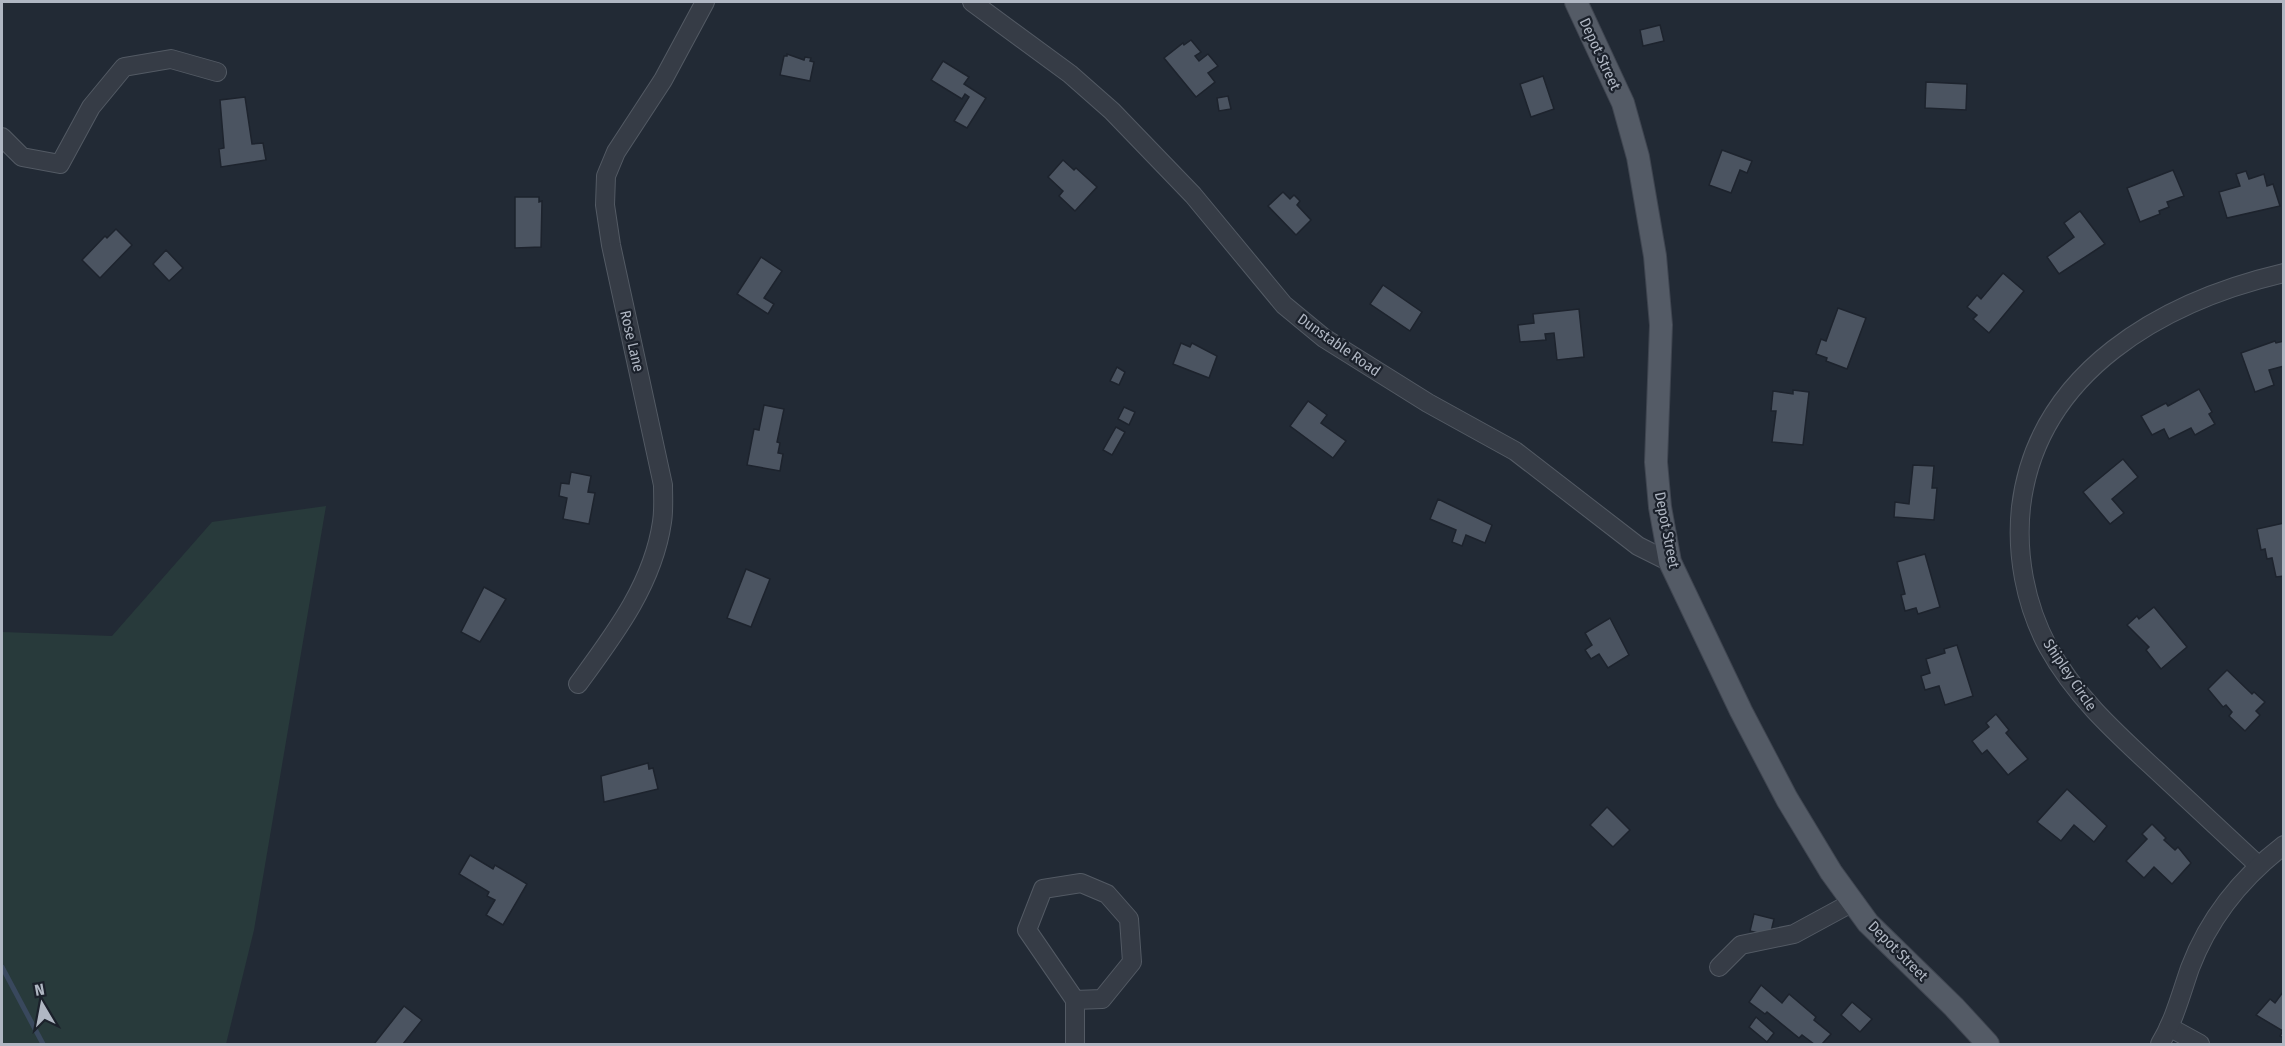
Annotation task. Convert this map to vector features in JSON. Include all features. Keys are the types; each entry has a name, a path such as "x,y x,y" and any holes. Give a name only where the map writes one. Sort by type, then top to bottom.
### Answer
{"main road":[{"name":"Depot Street","path":"1576,2 1623,103 1638,157 1655,256 1661,325 1656,462 1660,507 1670,562 1741,711 1787,799 1831,872 1868,923 1954,1007 1988,1044"}],"street":[{"name":"Rose Lane","path":"578,684 619,628 646,578 662,522 663,485 611,244 605,205 606,176 616,152 663,80 705,2"},
{"name":"Dunstable Road","path":"972,2 1061,67 1113,111 1193,195 1284,305 1324,338 1428,403 1515,451 1638,546 1670,562"},
{"path":"2,137 22,157 60,164 91,106 124,67 171,59 217,72"},
{"name":"Shipley Circle","path":"2258,865 2098,715 2070,681 2048,647 2033,612 2024,581 2019,549 2019,522 2030,465 2041,437 2072,387 2091,367 2138,331 2190,303 2220,290 2283,273"},
{"path":"2160,1044 2169,1027 2191,966 2225,903 2258,865 2283,845"},
{"path":"1075,1000 1102,999 1132,962 1129,919 1107,894 1081,883 1043,889 1027,930 1043,957 1075,1000 1075,1044"},
{"path":"1719,967 1741,945 1794,934 1853,902"},
{"path":"2169,1027 2200,1044"}],"shaded area":[{"path":"326,506 254,930 226,1044 2,1044 2,632 112,636 212,522"}],"building":[{"path":"1660,25 1664,41 1643,46 1640,30"},
{"path":"1191,40 1201,52 1195,56 1199,61 1208,54 1218,66 1208,73 1215,82 1196,97 1164,58 1183,43 1184,45"},
{"path":"787,54 804,60 805,57 811,58 810,61 814,62 810,81 780,75 784,56"},
{"path":"943,61 969,77 964,84 986,98 967,128 954,121 969,97 965,94 962,99 931,80"},
{"path":"1543,76 1554,109 1531,117 1520,84"},
{"path":"1926,82 1967,84 1966,110 1925,108"},
{"path":"1228,96 1231,109 1219,111 1217,98"},
{"path":"245,97 252,144 263,143 266,160 221,167 219,149 224,148 220,100"},
{"path":"1722,150 1752,161 1747,173 1740,170 1731,193 1709,185"},
{"path":"1063,160 1074,170 1076,168 1097,187 1075,211 1059,196 1063,191 1048,177"},
{"path":"2173,170 2184,196 2167,202 2169,207 2159,211 2160,214 2140,222 2127,188"},
{"path":"2246,171 2249,179 2264,174 2267,186 2273,184 2280,206 2227,218 2219,192 2240,186 2236,174"},
{"path":"1283,192 1290,199 1294,195 1300,201 1297,205 1311,220 1296,235 1268,206"},
{"path":"515,197 539,197 539,202 542,201 541,247 515,248"},
{"path":"2080,211 2105,244 2059,274 2047,257 2074,237 2064,223"},
{"path":"116,229 132,245 100,278 82,260 105,236 107,238"},
{"path":"166,250 183,268 169,281 153,264"},
{"path":"761,257 782,271 764,298 774,304 768,314 737,294"},
{"path":"2003,273 2024,291 1989,333 1973,319 1977,315 1967,307 1977,295 1981,299"},
{"path":"1383,285 1422,312 1410,331 1370,304"},
{"path":"1838,308 1866,318 1847,369 1826,361 1827,358 1816,354 1821,339 1826,341"},
{"path":"1579,309 1584,357 1557,360 1554,333 1545,334 1546,340 1520,342 1518,325 1534,323 1533,314"},
{"path":"2275,341 2276,343 2284,341 2284,366 2269,370 2274,385 2255,392 2241,353"},
{"path":"1181,343 1190,347 1192,343 1217,356 1209,378 1173,364"},
{"path":"1117,367 1125,372 1119,385 1110,381"},
{"path":"2199,389 2212,412 2209,414 2215,424 2195,435 2191,428 2169,439 2164,429 2152,435 2141,416 2166,403 2168,406"},
{"path":"1793,390 1809,392 1803,445 1772,442 1776,411 1771,411 1773,391 1793,394"},
{"path":"1308,401 1327,415 1321,423 1346,441 1333,458 1290,426"},
{"path":"764,405 784,409 777,442 780,443 778,453 783,454 780,471 747,465 754,429 759,430"},
{"path":"1124,407 1135,412 1129,425 1118,419"},
{"path":"1116,427 1125,432 1112,455 1103,450"},
{"path":"2123,459 2138,477 2112,499 2124,513 2110,524 2083,492"},
{"path":"1913,465 1934,466 1932,488 1937,488 1934,520 1894,517 1895,502 1909,504"},
{"path":"571,472 591,476 588,492 595,493 589,524 563,519 567,498 559,496 561,483 569,484"},
{"path":"1438,499 1492,525 1485,543 1466,535 1462,546 1452,542 1456,530 1430,519"},
{"path":"2284,523 2284,576 2276,577 2272,558 2267,559 2265,549 2261,550 2257,529"},
{"path":"1925,554 1940,607 1918,614 1916,608 1905,611 1901,595 1905,594 1897,562"},
{"path":"746,569 770,579 751,627 727,618"},
{"path":"484,587 506,599 480,642 461,632"},
{"path":"2154,607 2187,647 2161,669 2146,650 2149,647 2127,625 2137,616 2139,619"},
{"path":"1610,618 1629,655 1608,668 1599,654 1591,659 1585,650 1592,645 1585,633"},
{"path":"1957,645 1973,696 1945,705 1939,686 1925,690 1921,676 1930,673 1926,659 1945,653 1944,649"},
{"path":"2227,670 2252,694 2254,692 2265,702 2256,711 2260,715 2245,731 2229,716 2232,712 2226,705 2223,707 2208,689"},
{"path":"1996,714 2009,730 2006,733 2028,759 2008,775 1987,750 1982,754 1972,741 1989,727 1986,723"},
{"path":"648,763 649,769 653,768 658,789 604,802 601,776"},
{"path":"2067,789 2107,826 2094,842 2074,825 2061,841 2037,822"},
{"path":"1607,807 1630,830 1613,847 1590,825"},
{"path":"2152,824 2166,838 2164,840 2175,850 2178,847 2191,863 2172,884 2154,867 2144,878 2126,861 2147,839 2142,834"},
{"path":"470,855 493,869 495,865 527,884 503,925 486,915 495,900 487,896 489,892 459,874"},
{"path":"1754,914 1774,919 1770,936 1750,931"},
{"path":"1761,985 1782,1003 1789,994 1816,1017 1814,1020 1831,1034 1822,1044 1814,1044 1802,1035 1799,1038 1767,1012 1765,1014 1749,1002"},
{"path":"2283,992 2284,1038 2280,1036 2283,1031 2256,1015 2270,999 2275,1003"},
{"path":"1852,1002 1872,1019 1860,1032 1841,1015"},
{"path":"404,1006 422,1020 403,1044 374,1044"},
{"path":"1756,1017 1774,1033 1767,1042 1749,1027"}],"waterway":[{"path":"2,967 43,1044"}]}
